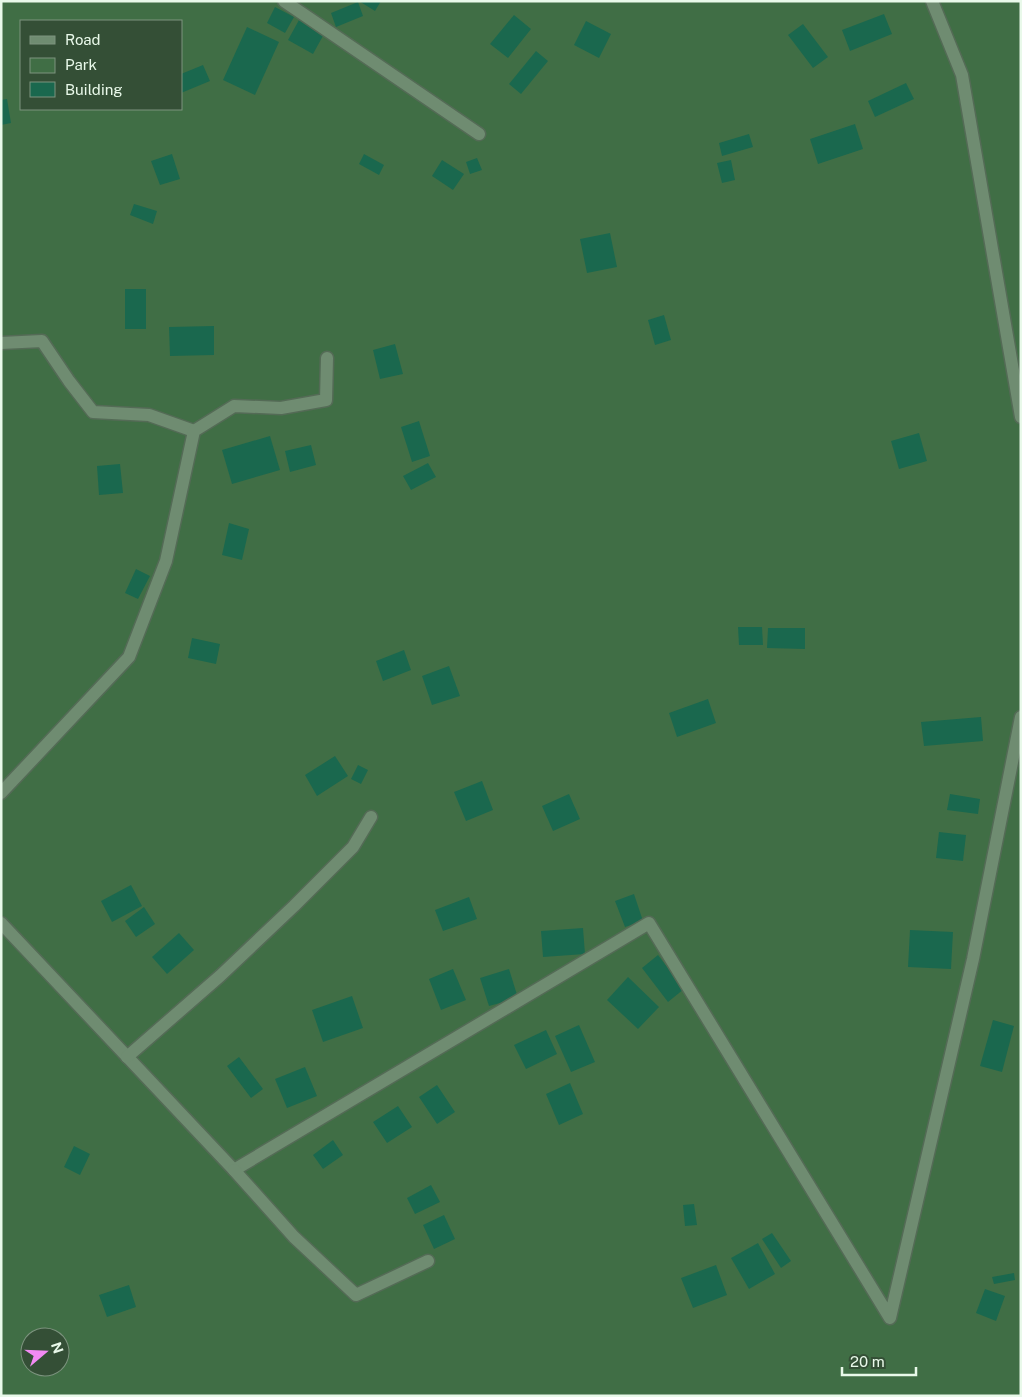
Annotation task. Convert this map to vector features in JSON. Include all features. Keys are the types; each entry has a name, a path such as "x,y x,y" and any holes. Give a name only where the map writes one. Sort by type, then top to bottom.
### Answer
{"street":[{"path":"284,1 479,134"},
{"path":"932,1 962,75 1021,417"},
{"path":"1,343 42,341 93,412 149,415 194,431"},
{"path":"1,793 129,657 166,561 194,431 234,406 280,408 326,400 328,358"},
{"path":"234,1170 649,923 890,1318 973,959 1021,716"},
{"path":"127,1057 220,976 294,906 353,847 371,817"},
{"path":"1,923 234,1170 294,1237 356,1296 428,1261"}],"green space":[{"path":"1,1 1021,1 1021,1396 1,1396"}],"building":[{"path":"359,1 381,1 375,11"},
{"path":"358,2 363,16 336,27 331,13"},
{"path":"275,7 294,17 285,33 267,23"},
{"path":"884,14 892,34 850,51 842,30"},
{"path":"514,15 531,29 508,58 490,44"},
{"path":"299,20 324,34 313,54 288,40"},
{"path":"586,21 611,34 599,58 574,45"},
{"path":"803,24 828,57 813,68 788,35"},
{"path":"247,27 279,42 255,95 223,80"},
{"path":"536,51 548,61 521,94 509,84"},
{"path":"203,65 210,81 182,93 182,74"},
{"path":"906,83 914,99 875,117 868,101"},
{"path":"7,99 11,123 1,125 1,100"},
{"path":"855,124 863,149 818,164 810,139"},
{"path":"749,134 753,147 722,156 719,143"},
{"path":"172,154 180,179 160,185 151,161"},
{"path":"364,154 384,165 379,175 359,164"},
{"path":"477,158 482,170 470,174 466,162"},
{"path":"442,160 464,174 453,190 432,176"},
{"path":"731,160 735,180 722,183 717,163"},
{"path":"134,204 157,211 153,224 130,215"},
{"path":"610,233 617,267 587,273 580,239"},
{"path":"125,289 146,289 146,329 125,329"},
{"path":"664,315 671,340 655,345 648,320"},
{"path":"214,326 214,355 170,356 169,327"},
{"path":"395,344 403,374 380,379 373,350"},
{"path":"419,421 430,456 412,462 401,427"},
{"path":"919,433 927,461 899,469 891,441"},
{"path":"270,436 280,470 232,484 222,450"},
{"path":"311,445 316,465 290,472 285,451"},
{"path":"428,463 436,477 411,490 403,476"},
{"path":"120,464 123,493 99,495 97,466"},
{"path":"229,523 249,529 242,560 222,555"},
{"path":"136,569 150,576 138,599 125,593"},
{"path":"738,627 762,627 763,645 739,645"},
{"path":"768,628 805,628 805,649 767,648"},
{"path":"192,638 220,644 216,664 188,658"},
{"path":"404,650 411,670 383,681 376,661"},
{"path":"449,666 460,696 432,705 422,676"},
{"path":"708,699 716,723 677,737 669,713"},
{"path":"981,717 983,741 924,746 921,722"},
{"path":"335,756 348,776 317,796 305,775"},
{"path":"358,765 368,770 361,784 351,779"},
{"path":"482,781 493,810 466,821 454,792"},
{"path":"569,794 580,819 553,831 542,806"},
{"path":"950,794 980,799 978,814 947,810"},
{"path":"939,832 966,835 963,861 936,858"},
{"path":"131,885 142,906 112,922 101,901"},
{"path":"634,894 643,921 625,927 615,901"},
{"path":"469,897 477,919 443,931 435,910"},
{"path":"144,907 155,924 136,937 125,921"},
{"path":"583,928 585,954 543,957 541,931"},
{"path":"910,930 953,932 951,969 908,967"},
{"path":"179,933 194,950 167,974 152,957"},
{"path":"658,955 684,989 668,1002 642,968"},
{"path":"453,969 466,1000 441,1010 429,979"},
{"path":"509,969 518,998 489,1006 480,978"},
{"path":"628,977 659,1007 638,1029 607,1000"},
{"path":"352,996 363,1028 323,1042 312,1010"},
{"path":"993,1020 1014,1026 1002,1072 980,1066"},
{"path":"579,1025 595,1062 571,1072 555,1036"},
{"path":"546,1030 557,1054 526,1069 514,1045"},
{"path":"239,1057 263,1089 251,1098 227,1066"},
{"path":"305,1067 317,1096 287,1108 275,1079"},
{"path":"570,1083 583,1114 559,1125 546,1094"},
{"path":"437,1085 455,1112 437,1124 419,1097"},
{"path":"398,1106 412,1127 387,1143 373,1122"},
{"path":"333,1140 343,1155 323,1169 313,1155"},
{"path":"74,1146 90,1154 80,1175 64,1167"},
{"path":"431,1185 440,1202 415,1214 407,1198"},
{"path":"694,1204 697,1225 685,1226 683,1205"},
{"path":"444,1215 455,1239 434,1249 423,1225"},
{"path":"772,1233 791,1261 781,1268 762,1239"},
{"path":"758,1243 775,1274 749,1289 731,1258"},
{"path":"716,1265 727,1295 693,1308 681,1278"},
{"path":"1014,1273 1015,1280 994,1284 992,1277"},
{"path":"129,1285 136,1307 107,1317 99,1295"},
{"path":"985,1289 1005,1296 996,1321 976,1313"}]}
